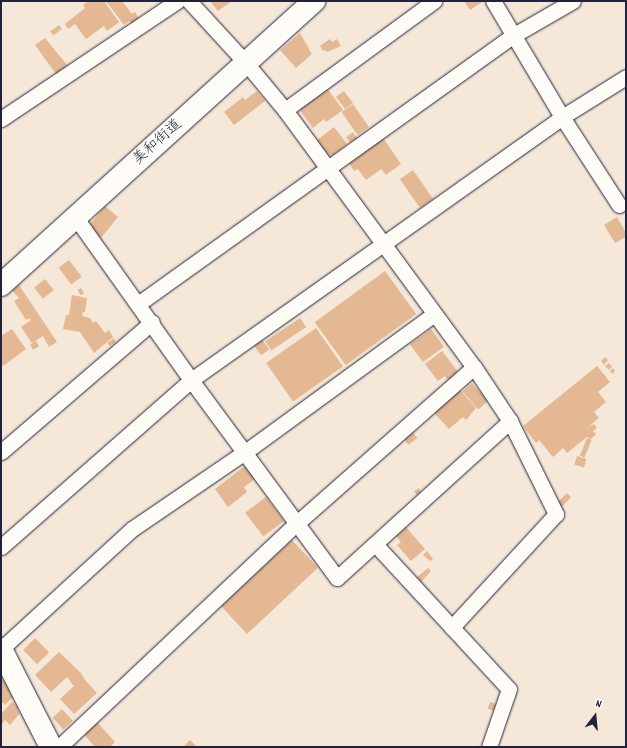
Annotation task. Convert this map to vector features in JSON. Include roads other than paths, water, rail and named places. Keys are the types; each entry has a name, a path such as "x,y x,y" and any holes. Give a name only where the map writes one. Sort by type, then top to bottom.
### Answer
{"main road":[{"name":"美和街道","path":"2,283 76,218 314,1"},
{"path":"1,649 51,747"}],"street":[{"path":"1,119 177,1"},
{"path":"189,1 246,63 285,110 474,367 510,421 556,514 452,627"},
{"path":"285,110 434,1"},
{"path":"493,1 562,117 619,205"},
{"path":"138,304 514,35 573,1"},
{"path":"1,547 192,380 562,117 626,77"},
{"path":"76,218 337,578 510,421"},
{"path":"1,649 132,529 245,452 434,314"},
{"path":"1,452 152,322"},
{"path":"59,747 297,523 474,367"},
{"path":"375,544 509,688 489,747"}]}
